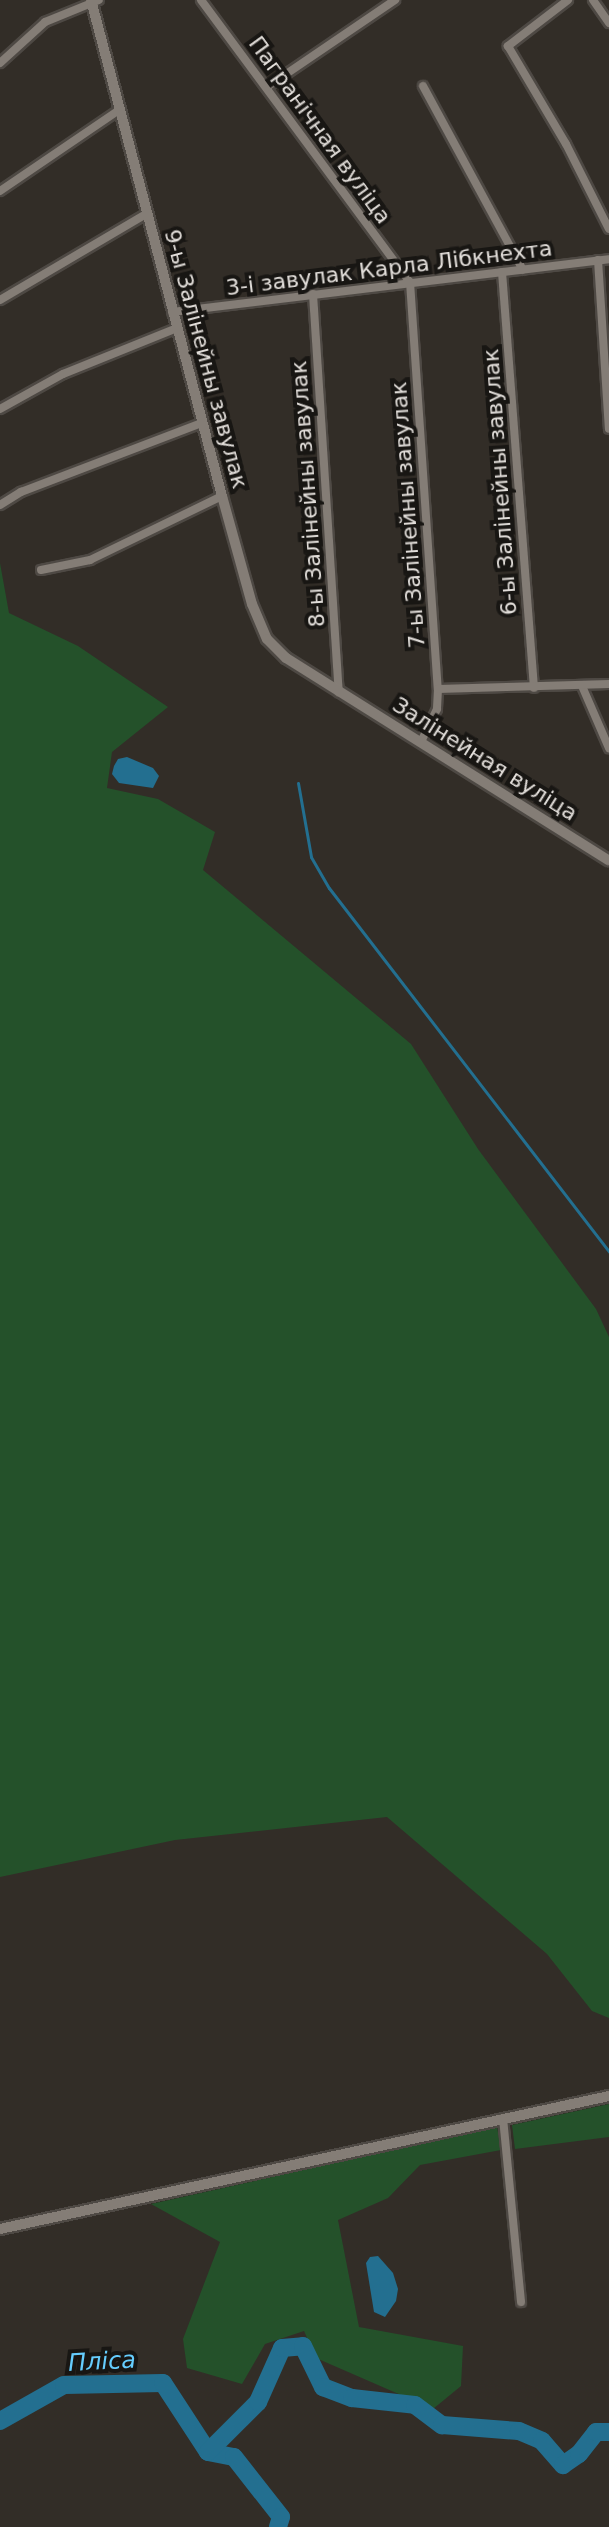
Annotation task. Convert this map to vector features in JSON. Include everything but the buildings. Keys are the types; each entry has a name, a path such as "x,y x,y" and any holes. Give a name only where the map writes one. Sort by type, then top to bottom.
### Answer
{"street":[{"name":"Пагранічная вуліца","path":"201,0 410,282"},
{"path":"267,87 395,0"},
{"path":"568,0 508,46 566,144 609,229"},
{"path":"593,0 609,23"},
{"path":"0,63 45,22 94,2"},
{"name":"9-ы Залінейны завулак","path":"94,2 146,214 252,604 267,639 286,658 339,692"},
{"path":"423,86 523,270"},
{"path":"0,191 119,110"},
{"path":"0,300 146,214"},
{"name":"3-і завулак Карла Лібкнехта","path":"172,312 609,259"},
{"path":"598,260 609,429"},
{"name":"6-ы Залінейны завулак","path":"502,272 534,688"},
{"name":"7-ы Залінейны завулак","path":"410,282 438,689 437,709 421,742"},
{"name":"8-ы Залінейны завулак","path":"313,294 339,692"},
{"path":"0,409 63,374 177,328"},
{"path":"0,505 21,492 202,423"},
{"path":"41,570 90,560 222,496"},
{"path":"438,689 609,684"},
{"path":"582,686 609,748"},
{"name":"Залінейная вуліца","path":"339,692 609,861"},
{"path":"0,2229 609,2096"},
{"path":"503,2118 521,2302"}],"green space":[{"path":"0,563 9,613 78,646 168,707 112,752 107,788 158,799 215,832 203,870 411,1044 478,1149 596,1309 609,1337 609,2018 592,2011 547,1954 387,1817 175,1840 0,1877"},
{"path":"609,2104 609,2137 515,2149 512,2125"},
{"path":"497,2127 501,2150 420,2165 388,2198 338,2220 359,2327 463,2346 461,2386 433,2409 316,2358 304,2331 265,2344 242,2384 187,2368 183,2339 220,2242 151,2204"}],"water":[{"path":"127,757 153,768 159,776 153,788 119,783 112,774 114,766 118,759"},
{"path":"378,2256 393,2273 398,2289 396,2301 385,2317 374,2312 366,2263 370,2257"}],"waterway":[{"path":"298,783 311,857 329,888 609,1252"},
{"path":"208,2452 258,2402 282,2348 303,2346 323,2387 352,2398 415,2405 442,2425 519,2431 542,2441 563,2465 579,2454 596,2432 609,2432"},
{"name":"Пліса","path":"0,2421 64,2385 163,2383 208,2452 234,2457 281,2517 278,2527"}]}
